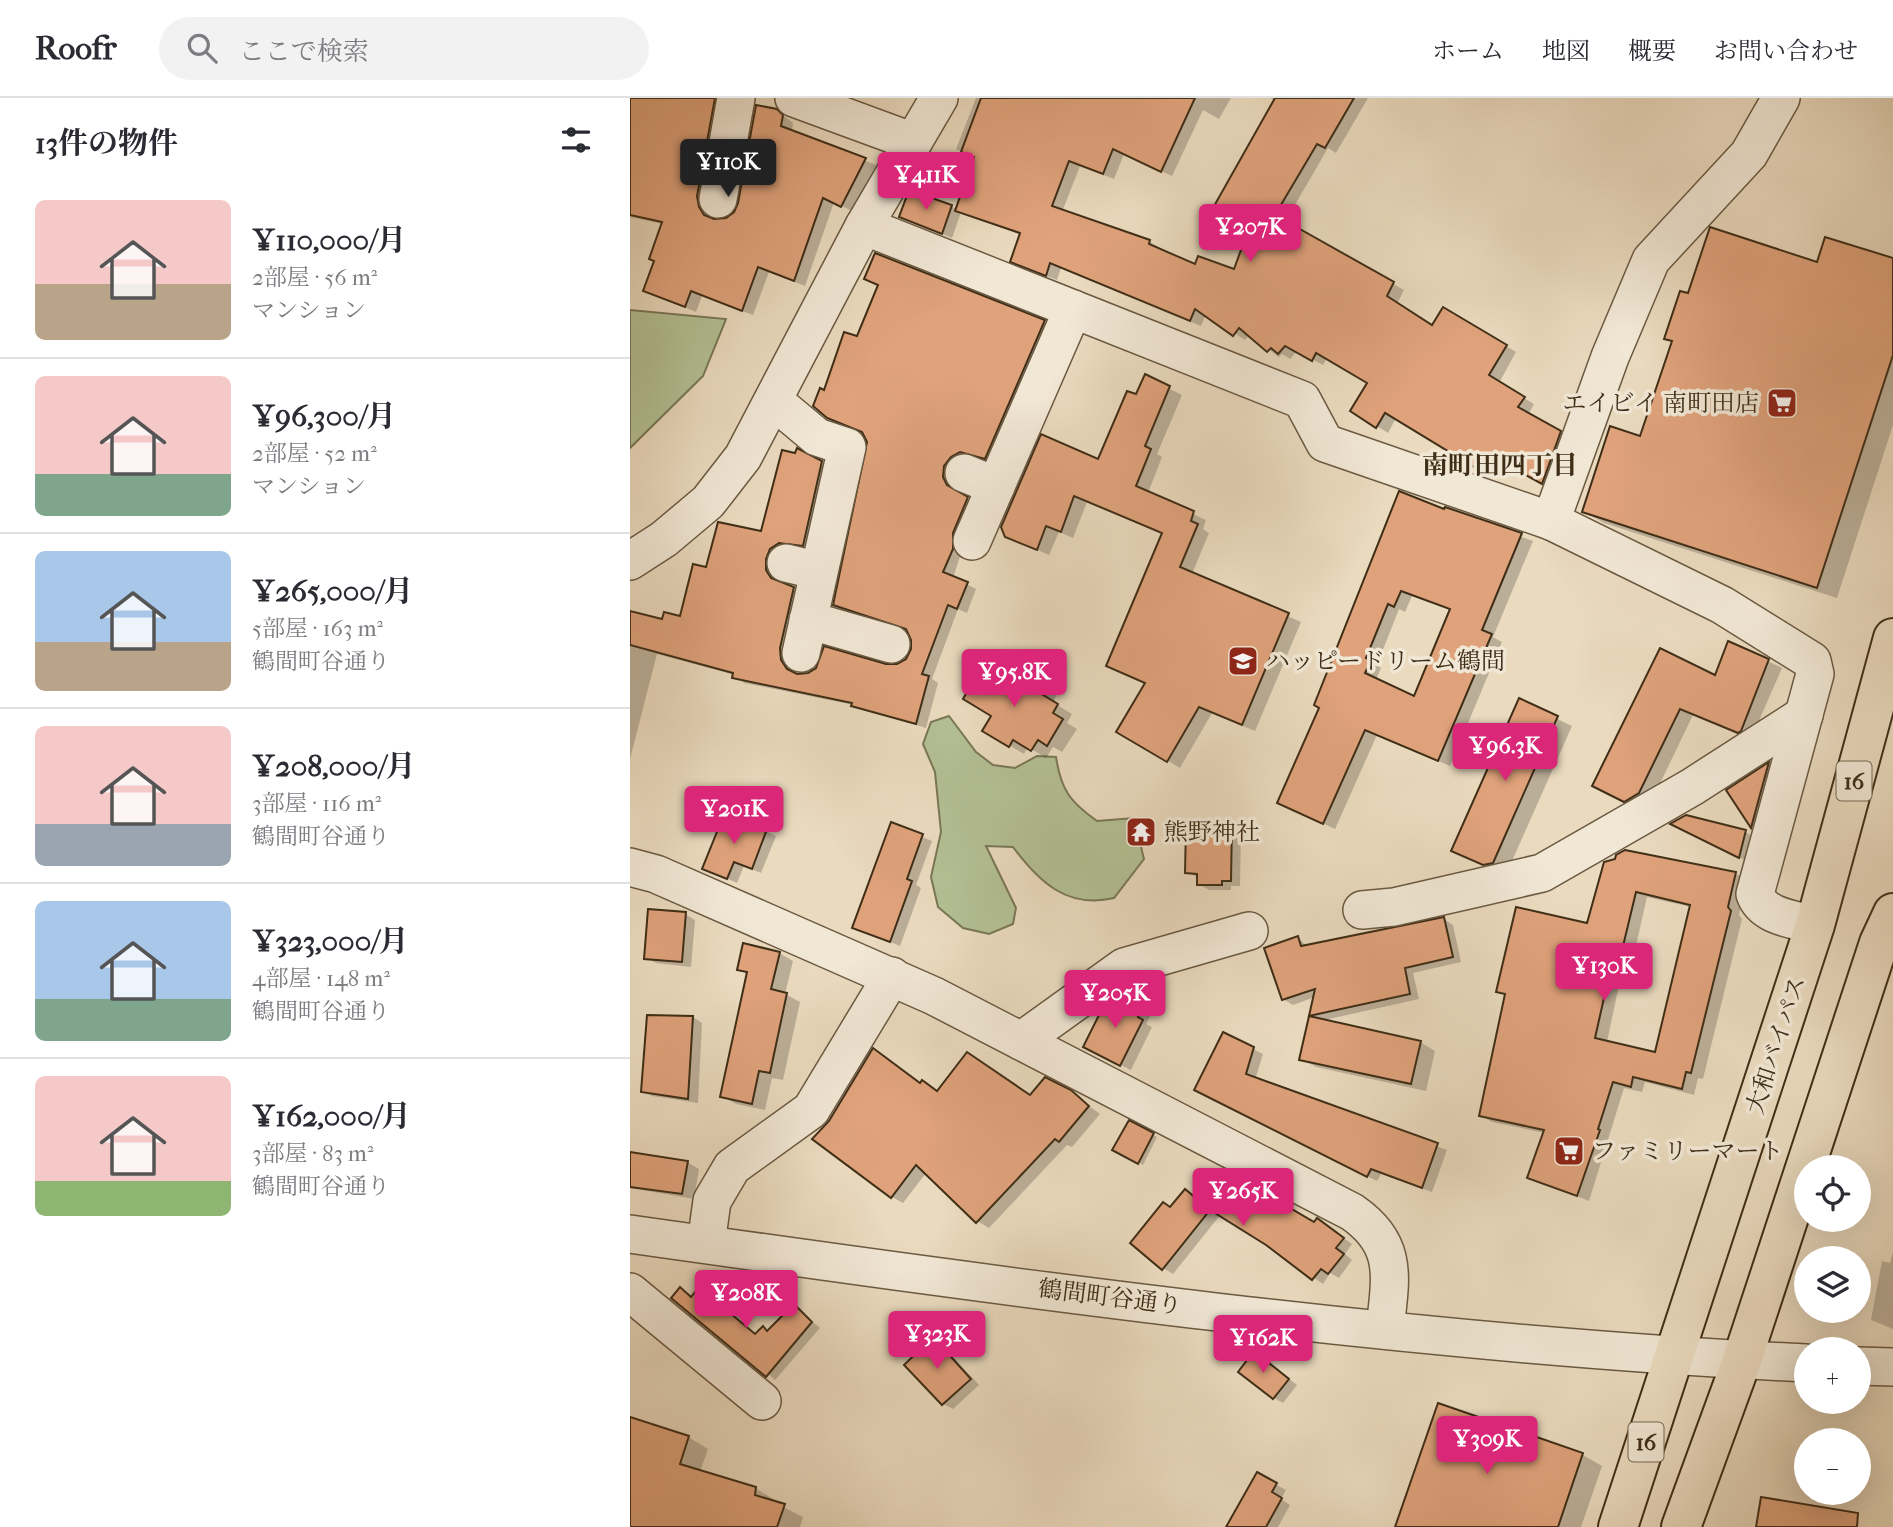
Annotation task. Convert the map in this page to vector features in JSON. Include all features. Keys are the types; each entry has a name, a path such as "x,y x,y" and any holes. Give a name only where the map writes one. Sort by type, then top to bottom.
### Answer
{"highway":[{"name":"大和バイパス","path":"1618,1527 1815,925 1893,638"},
{"path":"1815,925 1893,697"},
{"path":"1681,1527 1742,1360 1886,928 1893,899"}],"street":[{"path":"718,199 736,98"},
{"path":"794,98 911,141"},
{"path":"630,561 664,539 708,502 743,457 863,226 911,141 939,98"},
{"path":"1551,521 1610,357 1651,260 1749,154 1781,98"},
{"path":"863,226 1302,400 1325,443 1551,521 1722,605 1812,661 1815,674 1755,894 1759,905 1766,910 1815,925"},
{"path":"972,541 980,480 1073,309"},
{"path":"774,401 817,437 847,447 803,567 804,637 891,644"},
{"path":"1362,910 1394,907 1542,873 1692,787 1804,715"},
{"path":"630,867 656,874 892,976 1352,1212 1372,1226 1384,1244 1389,1265 1385,1330"},
{"path":"1021,1041 1124,967 1249,931"},
{"path":"706,1244 712,1201 732,1167 811,1110 892,976"},
{"path":"635,1235 635,1276 630,1291 761,1401"},
{"name":"鶴間町谷通り","path":"635,1235 1385,1330 1675,1357 1794,1362"},
{"path":"1871,1366 1893,1367"}],"green space":[{"path":"630,310 726,319 703,376 630,448"},
{"path":"949,716 976,752 993,765 1015,768 1037,756 1056,757 1064,787 1073,801 1088,814 1097,821 1134,818 1144,859 1114,898 1082,900 1068,896 1044,881 1013,847 986,846 1016,908 1013,924 989,934 963,928 938,907 931,877 941,832 935,772 923,744 931,722"}],"building":[{"path":"630,98 715,98 697,196 704,215 714,219 726,218 734,212 738,203 756,105 777,109 783,115 781,126 866,158 841,207 823,198 794,281 758,267 742,311 691,291 685,307 643,291 654,261 649,259 662,222 630,215"},
{"path":"981,98 1195,98 1161,172 1113,149 1103,174 1069,161 1052,206 1150,240 1149,244 1195,264 1198,256 1234,269 1248,231 1209,215 1275,98 1354,98 1325,148 1317,144 1275,215 1394,282 1387,296 1432,325 1443,307 1507,345 1489,375 1525,397 1518,407 1561,431 1542,484 1493,457 1484,473 1385,413 1376,428 1350,411 1367,383 1316,353 1312,361 1285,346 1278,354 1271,348 1267,352 1239,328 1233,336 1195,309 1190,321 1050,263 1046,276 1010,262 1020,233 955,211 974,157 961,152"},
{"path":"909,190 952,205 942,234 899,217"},
{"path":"1710,227 1817,262 1825,237 1893,258 1893,355 1817,588 1582,512 1610,426 1640,436 1672,341 1664,339 1680,291 1688,293"},
{"path":"875,253 1045,320 985,459 960,452 951,457 944,466 943,477 947,485 968,497 953,533 953,549 943,572 968,582 957,609 948,605 922,674 929,676 916,724 851,706 852,703 732,678 733,673 630,645 630,611 662,619 664,612 680,616 693,564 706,567 718,522 761,531 782,450 795,453 797,448 822,461 803,546 779,543 770,549 766,559 766,570 771,578 794,587 780,648 781,660 787,669 797,674 808,673 816,668 824,646 886,664 897,664 906,659 911,649 911,640 906,629 833,605 867,442 862,432 827,418 813,406 820,388 824,390 844,332 857,336 878,285 864,279"},
{"path":"1145,374 1170,386 1145,446 1151,449 1136,486 1194,511 1191,521 1198,524 1180,567 1289,613 1242,725 1199,707 1167,762 1116,732 1145,683 1106,666 1162,533 1074,496 1061,532 1046,526 1037,550 1005,537 1001,527 1041,434 1098,459 1127,391 1136,394"},
{"path":"1399,491 1444,509 1445,507 1522,533 1482,630 1492,634 1438,761 1365,730 1323,824 1277,803 1319,708 1314,705","holes":["1401,591 1450,609 1414,696 1365,673 1371,660 1366,658 1388,604 1394,607"]},
{"path":"1728,641 1769,659 1741,731 1738,733 1680,709 1639,793 1624,802 1592,786 1660,648 1715,675"},
{"path":"982,666 1013,685 1021,672 1042,684 1040,693 1058,704 1053,713 1063,719 1047,746 1038,740 1031,751 1013,740 1009,747 982,731 991,716 963,699"},
{"path":"1519,698 1558,716 1493,863 1483,865 1451,851"},
{"path":"1769,762 1761,791 1751,828 1726,790"},
{"path":"725,812 767,829 752,869 734,862 727,879 702,869"},
{"path":"1686,815 1746,830 1739,858 1670,824"},
{"path":"891,822 923,834 907,879 912,881 890,942 852,928"},
{"path":"1232,823 1231,881 1222,881 1222,885 1197,885 1197,874 1185,873 1186,824"},
{"path":"1625,850 1736,872 1728,907 1731,911 1691,1073 1686,1072 1682,1089 1633,1077 1631,1087 1613,1082 1577,1196 1527,1178 1544,1130 1479,1116 1505,994 1496,992 1516,907 1587,923 1604,862 1615,859 1616,855","holes":["1636,892 1690,905 1655,1052 1595,1038 1608,980 1612,981 1615,966 1618,967"]},
{"path":"648,909 686,912 682,962 644,959"},
{"path":"1444,917 1453,957 1405,968 1410,994 1309,1016 1315,989 1282,1000 1264,948 1298,936 1301,946"},
{"path":"743,943 780,952 771,989 787,993 770,1073 759,1071 752,1104 720,1097 747,972 737,970"},
{"path":"1122,995 1143,1006 1138,1017 1143,1020 1120,1066 1083,1047 1102,1009 1111,1002 1117,1005"},
{"path":"647,1015 693,1016 688,1099 641,1092"},
{"path":"1309,1016 1421,1041 1411,1084 1299,1060"},
{"path":"1223,1032 1254,1047 1246,1074 1438,1143 1422,1188 1371,1169 1367,1177 1194,1090"},
{"path":"873,1048 920,1083 922,1080 937,1091 967,1052 1030,1095 1045,1077 1071,1090 1089,1106 1059,1142 1055,1139 976,1223 916,1165 891,1198 812,1139 829,1121"},
{"path":"1129,1120 1154,1133 1138,1164 1112,1150"},
{"path":"630,1152 688,1161 682,1194 630,1187"},
{"path":"1232,1174 1314,1222 1317,1218 1344,1238 1336,1248 1344,1254 1328,1274 1321,1269 1312,1280 1266,1245 1210,1210"},
{"path":"1185,1189 1210,1210 1162,1270 1130,1243 1163,1202 1170,1207"},
{"path":"680,1287 691,1297 699,1287 755,1334 763,1326 767,1331 794,1304 812,1322 766,1377 671,1298"},
{"path":"933,1337 971,1379 942,1405 904,1365"},
{"path":"1254,1351 1289,1379 1273,1399 1238,1372"},
{"path":"1438,1403 1583,1453 1558,1527 1395,1527"},
{"path":"630,1417 689,1436 680,1464 756,1487 755,1495 785,1504 777,1527 630,1527"},
{"path":"1257,1472 1277,1483 1272,1492 1282,1498 1266,1527 1226,1527"},
{"path":"1761,1497 1794,1502 1794,1505 1858,1513 1857,1527 1756,1527"}],"place":[{"name":"エイビイ 南町田店","path":"1782,403"},
{"name":"ハッピードリーム鶴間","path":"1243,661"},
{"name":"熊野神社","path":"1141,832"},
{"name":"ファミリーマート","path":"1569,1151"}],"district":[{"name":"南町田四丁目","path":"1500,465"}]}
